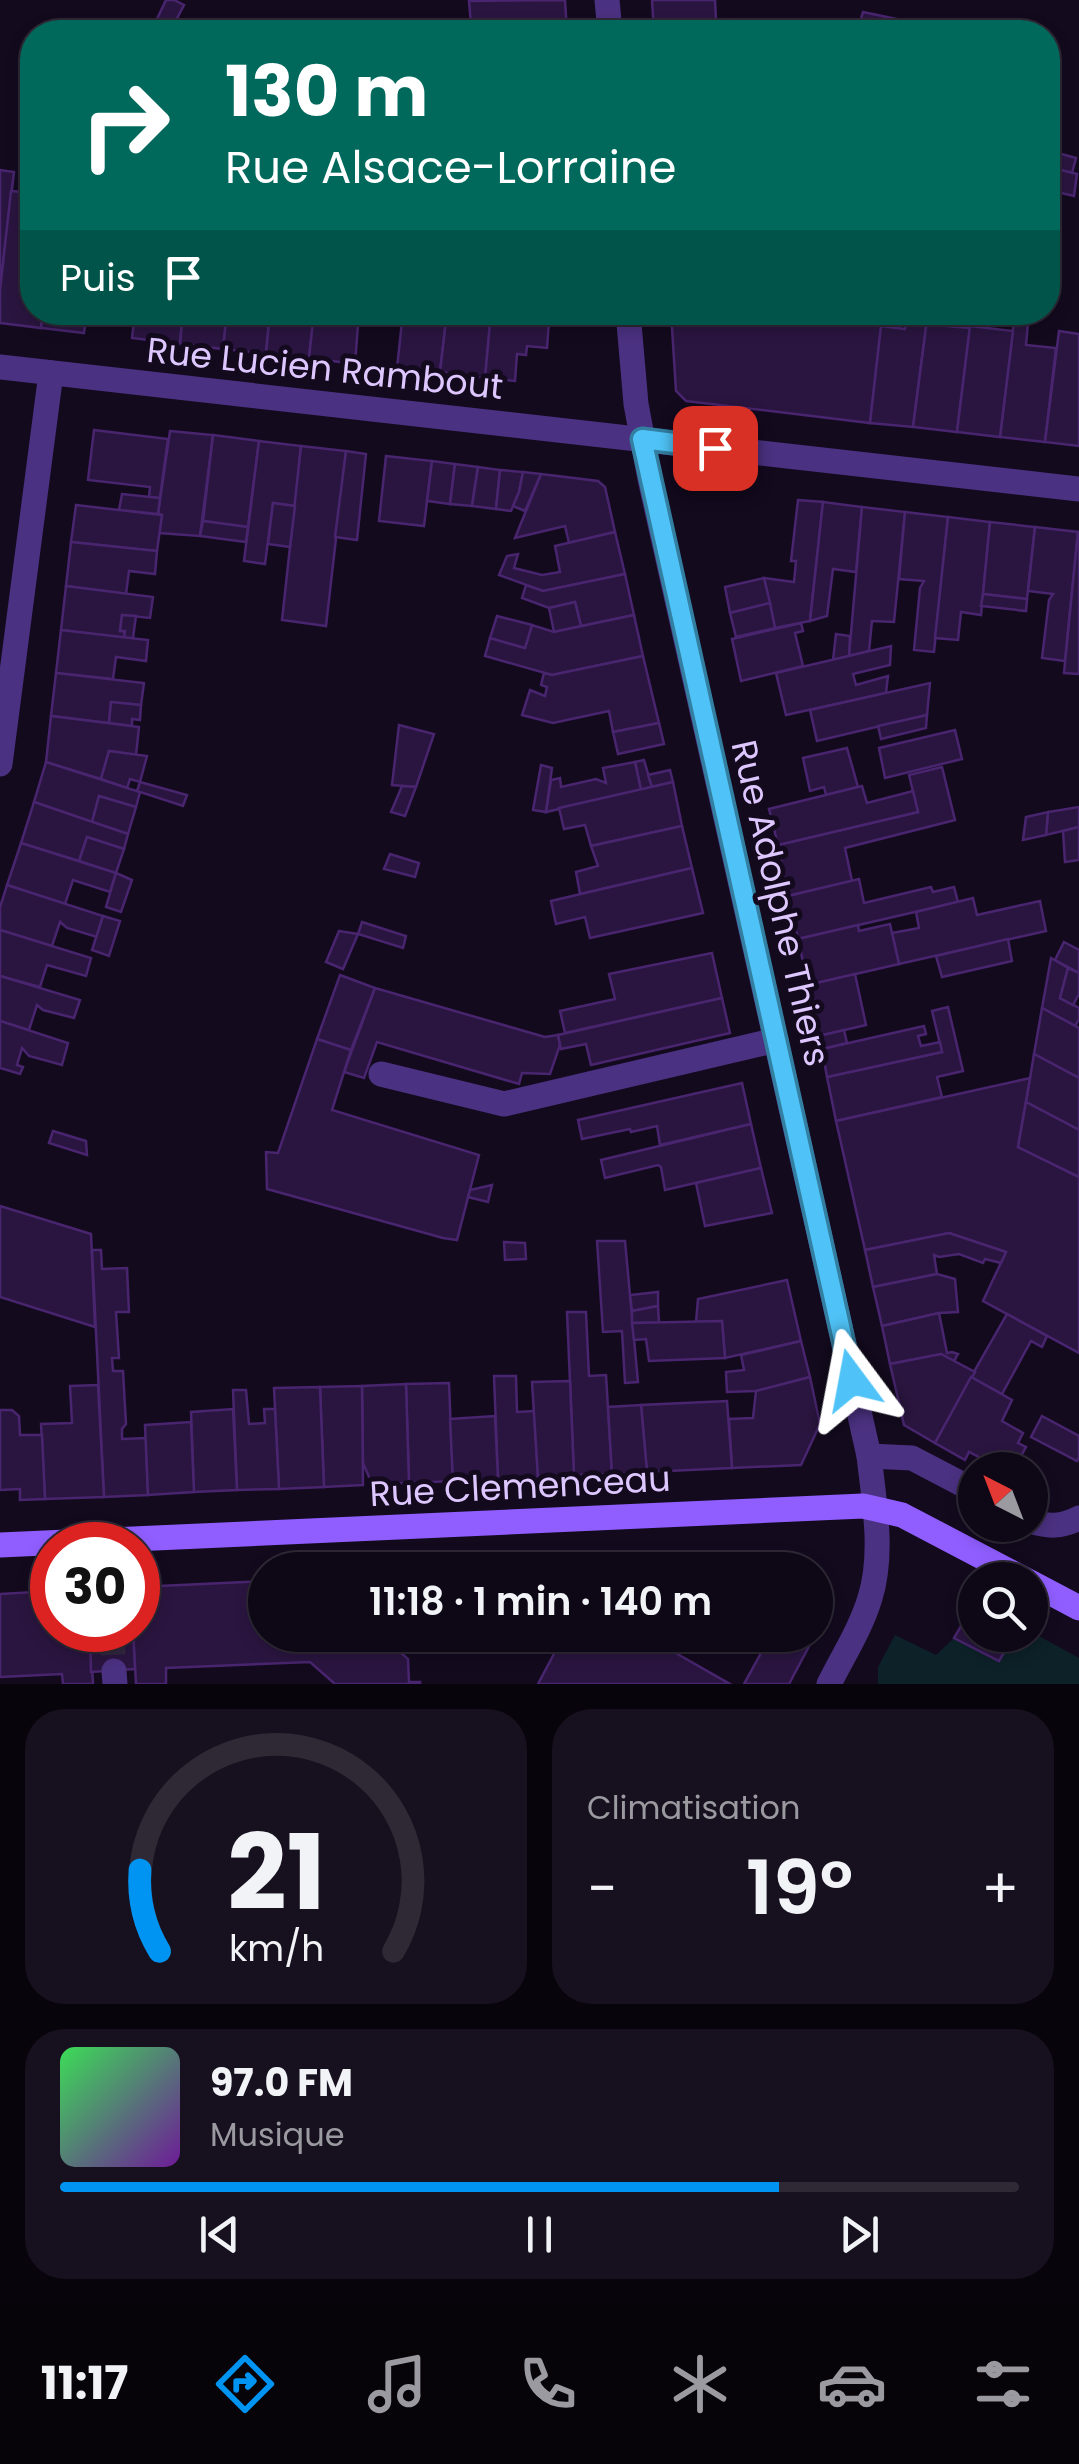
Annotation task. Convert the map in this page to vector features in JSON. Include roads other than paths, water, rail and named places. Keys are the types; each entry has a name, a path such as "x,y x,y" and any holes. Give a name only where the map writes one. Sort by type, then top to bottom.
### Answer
{"street":[{"name":"Rue Adolphe Thiers","path":"629,325 642,439 869,1456 876,1562 871,1595 828,1684"},
{"name":"Rue Lucien Rambout","path":"0,367 1079,490"},
{"path":"0,764 51,373"},
{"path":"381,1074 504,1104 776,1040"},
{"path":"869,1456 912,1458 958,1482"},
{"name":"Rue Clemenceau","path":"160,1540 874,1507 902,1514 992,1562"},
{"path":"1048,1526 1068,1524 1079,1518"},
{"name":"Rue Clemenceau","path":"0,1545 30,1544"},
{"name":"Rue Clemenceau","path":"1048,1591 1074,1605"}],"tunnel":[{"path":"113,1652 114,1671"}]}
